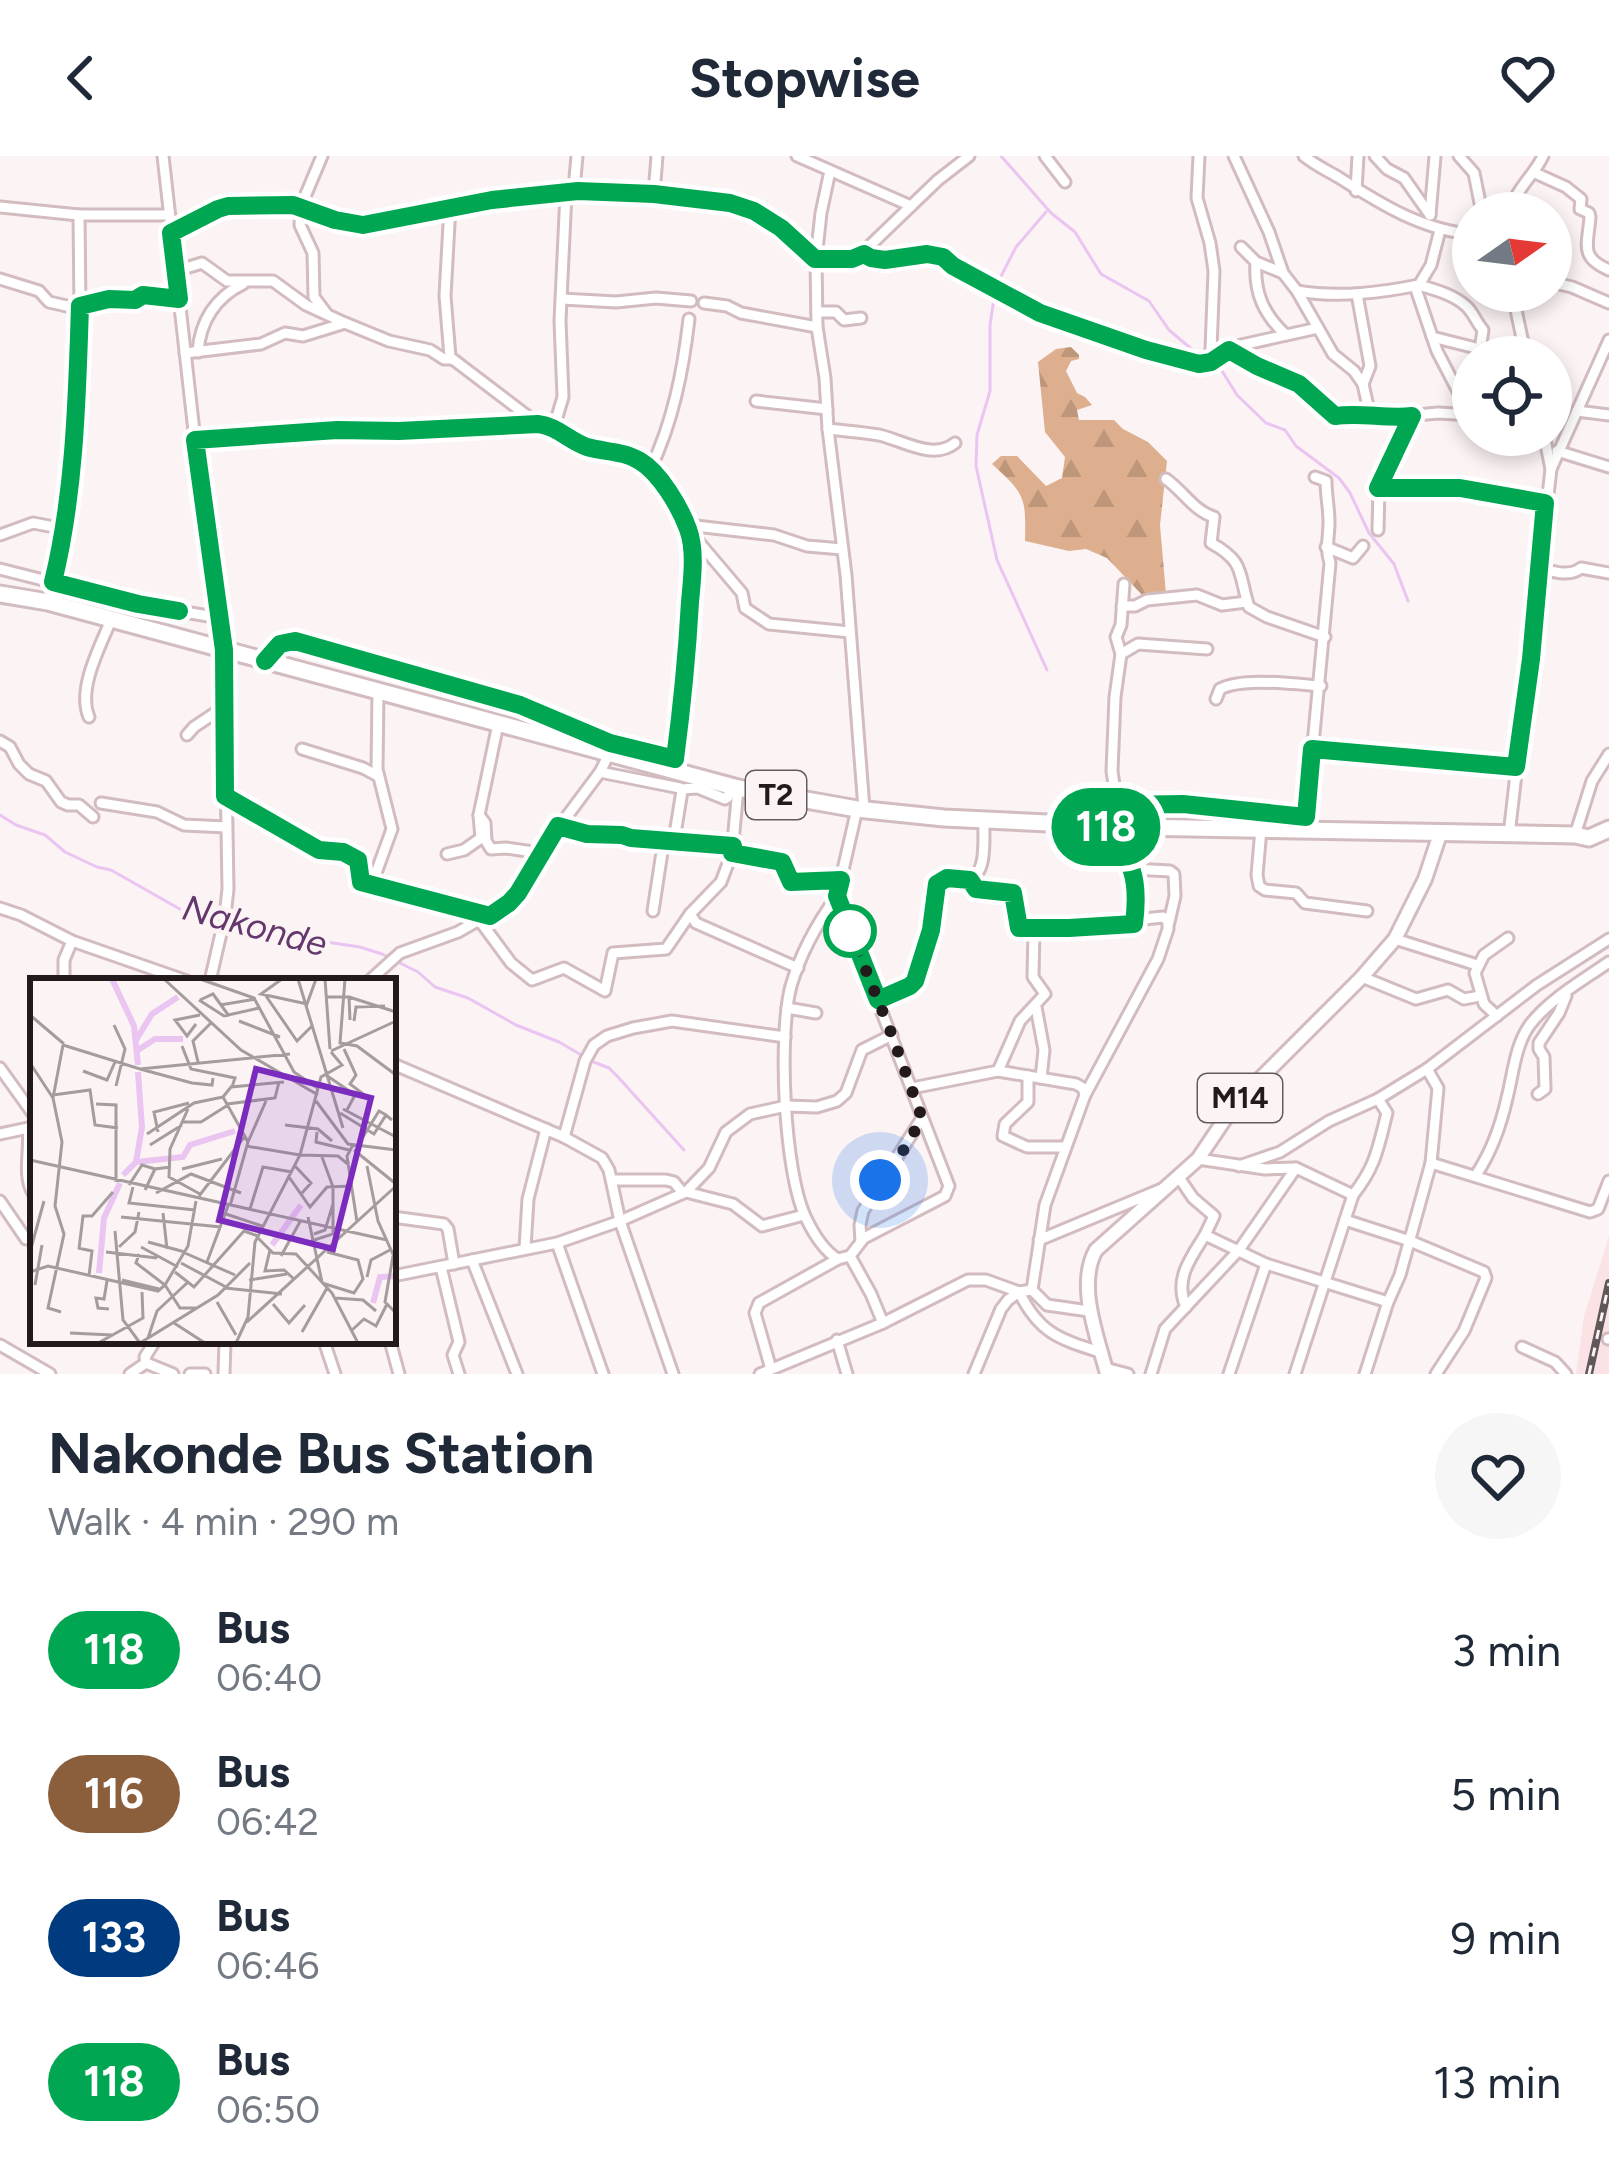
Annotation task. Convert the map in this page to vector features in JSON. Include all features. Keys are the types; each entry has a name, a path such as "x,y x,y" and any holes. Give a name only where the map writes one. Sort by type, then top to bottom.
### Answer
{"highway":[{"name":"T2","path":"0,594 48,602 609,754 641,772 674,765 699,783 860,809 1105,825 1261,829 1306,823 1575,835"},
{"path":"1575,835 1609,825"}],"main road":[{"name":"M14","path":"1106,1371 1089,1311 1091,1259 1110,1236 1198,1159 1234,1104 1395,939 1425,879 1441,831"}],"street":[{"path":"164,156 224,650 227,891 211,978"},
{"path":"322,156 301,206 300,225 313,254 314,297 329,315"},
{"path":"554,427 563,397 562,299 577,156"},
{"path":"654,194 657,156"},
{"path":"797,156 911,206"},
{"path":"171,233 223,207 301,206 363,225 450,206 572,192 654,194 730,203 781,228 815,259 852,259 864,254 969,156"},
{"path":"1045,156 1065,182"},
{"path":"1198,156 1197,198 1214,271 1211,349 1299,384 1334,415 1452,414"},
{"path":"1234,156 1283,273 1333,354 1363,384 1370,415"},
{"path":"1304,156 1356,190 1452,229"},
{"path":"1356,190 1358,156"},
{"path":"1375,156 1387,170 1404,178 1433,224"},
{"path":"1417,285 1431,265 1435,156"},
{"path":"1459,156 1474,173 1478,192"},
{"path":"1521,192 1543,156"},
{"path":"830,171 815,259 818,327 850,632 860,809 837,896 822,916 798,968 787,1008 786,1106 804,1215 828,1252 844,1258 883,1323"},
{"path":"1535,173 1580,199 1580,209 1590,217 1589,257 1609,270"},
{"path":"450,206 445,296 452,359"},
{"path":"0,207 79,215 169,215"},
{"path":"48,602 65,529 80,307 79,215"},
{"path":"1241,247 1256,262 1283,273"},
{"path":"864,254 885,260 937,255 1040,313 1199,364 1318,328"},
{"path":"1256,262 1256,283 1265,313 1286,335"},
{"path":"176,271 205,264 234,283 277,283 303,303 346,323 452,359 538,424"},
{"path":"0,279 39,291 49,302 80,307 143,295 179,299"},
{"path":"198,352 200,334 217,301 248,282"},
{"path":"1297,291 1358,294 1417,285 1450,295 1470,308 1482,336"},
{"path":"1417,285 1432,337 1452,381"},
{"path":"1572,287 1609,303"},
{"path":"1358,294 1370,366 1363,384"},
{"path":"562,299 691,302"},
{"path":"704,303 818,327"},
{"path":"818,312 836,312 844,320 862,318"},
{"path":"650,470 669,427 689,319"},
{"path":"185,353 261,344 285,333 303,337 346,323"},
{"path":"1432,337 1452,344"},
{"path":"1572,421 1609,340"},
{"path":"756,401 827,409"},
{"path":"1577,411 1609,415"},
{"path":"1378,530 1378,488 1412,416"},
{"path":"195,440 370,429 554,427 583,445 635,458 650,470 720,570 740,590 745,608 768,623 850,632"},
{"path":"828,428 884,436 909,447 944,450 956,442"},
{"path":"1548,456 1551,469"},
{"path":"1509,835 1545,503 1555,456"},
{"path":"1572,456 1609,467"},
{"path":"1117,805 1183,804 1306,823 1330,563 1327,482 1315,477"},
{"path":"1166,479 1199,512 1214,517 1210,543 1230,554 1244,579 1249,607 1325,637"},
{"path":"1378,488 1460,488 1545,503"},
{"path":"0,535 33,523 65,529"},
{"path":"688,527 842,548"},
{"path":"265,661 280,644 295,641 520,705 674,765 692,580 688,527"},
{"path":"1326,547 1354,558 1363,546"},
{"path":"0,568 138,604 220,617"},
{"path":"1539,568 1569,574 1581,568 1609,573"},
{"path":"970,880 976,889 1013,893 1017,926 1134,924 1133,868 1105,825 1117,805 1112,764 1121,654 1116,637 1124,584"},
{"path":"1122,606 1195,595 1222,605 1246,602"},
{"path":"89,717 85,705 88,682 111,620"},
{"path":"1121,654 1138,644 1208,649"},
{"path":"1216,699 1228,684 1321,686"},
{"path":"373,884 392,834 378,776 378,692"},
{"path":"188,735 224,707"},
{"path":"448,854 462,851 482,836 478,815 498,724"},
{"path":"1,745 12,749 19,764 46,781 62,802 79,805 93,817"},
{"path":"302,749 378,776"},
{"path":"1312,749 1516,767"},
{"path":"372,978 400,953 485,918 514,898 609,754"},
{"path":"1575,835 1592,781 1609,754"},
{"path":"600,772 641,772 681,789 699,783"},
{"path":"225,796 319,850 343,852 358,860 359,880 485,918 511,963 532,980 564,968 603,991 613,953 664,950 690,914 717,890 732,849 735,787"},
{"path":"653,911 681,789"},
{"path":"101,802 157,812 184,826 226,827"},
{"path":"478,815 485,823 491,849 540,853"},
{"path":"878,1000 915,981 931,930 939,881 977,876 984,820"},
{"path":"558,826 591,834 732,849 782,862 791,882 841,880"},
{"path":"1261,829 1257,875 1264,890 1296,892 1305,904 1367,910"},
{"path":"1032,1290 1045,1205 1065,1147 1085,1096 1158,959 1175,896 1170,871 1133,868"},
{"path":"837,896 949,1186 945,1196 759,1303 755,1313 765,1371 883,1323 968,1280 986,1280 1019,1292 1044,1329 1100,1352"},
{"path":"0,908 72,941 178,978"},
{"path":"690,914 696,923 798,968"},
{"path":"1135,920 1163,917 1168,924"},
{"path":"998,1071 1020,1021 1046,993 1033,977 1034,929"},
{"path":"1497,1016 1480,996 1475,973 1484,955 1508,938"},
{"path":"1395,939 1477,964"},
{"path":"1239,1166 1280,1152 1329,1121 1378,1100 1609,939"},
{"path":"64,978 64,960 72,941"},
{"path":"1476,1175 1495,1138 1523,1036 1535,1019 1609,962"},
{"path":"1362,977 1416,999 1448,990 1464,999 1480,996"},
{"path":"1538,1094 1545,1089 1539,1042 1568,991"},
{"path":"1036,1007 1043,1045 1041,1078"},
{"path":"787,1008 816,1013"},
{"path":"564,1137 587,1058 607,1036 673,1021 785,1036"},
{"path":"396,1275 557,1243 684,1192 710,1168 721,1140 734,1124 750,1114 837,1101 847,1093 862,1050 892,1035"},
{"path":"396,1065 602,1158 673,1374"},
{"path":"0,1068 30,1110"},
{"path":"1365,1374 1431,1163 1438,1088 1427,1069"},
{"path":"912,1088 998,1071 1076,1084 1085,1096"},
{"path":"1028,1076 1028,1102 1005,1124 1003,1136 1027,1147 1065,1147"},
{"path":"1295,1374 1353,1195 1373,1166 1387,1116 1378,1100"},
{"path":"861,1241 863,1211 922,1118"},
{"path":"0,1134 30,1127"},
{"path":"525,1248 529,1199 546,1129"},
{"path":"30,1148 30,1188"},
{"path":"1198,1159 1265,1169 1296,1168 1353,1195"},
{"path":"1431,1163 1590,1212 1599,1208 1609,1181"},
{"path":"1151,1374 1165,1329 1239,1250 1296,1168"},
{"path":"1178,1176 1214,1216 1180,1283 1186,1307"},
{"path":"612,1180 674,1182 684,1192 728,1202 762,1226 804,1215"},
{"path":"1040,1240 1164,1188"},
{"path":"0,1202 30,1238"},
{"path":"396,1217 444,1224 454,1264"},
{"path":"1345,1220 1410,1240 1486,1275 1464,1331 1436,1374"},
{"path":"1205,1235 1266,1264 1388,1302"},
{"path":"557,1243 603,1374"},
{"path":"472,1260 517,1374"},
{"path":"1229,1374 1266,1264"},
{"path":"441,1267 459,1342 453,1355 459,1374"},
{"path":"1032,1290 1047,1306 1089,1311"},
{"path":"974,1374 1001,1309 1019,1292 1032,1290"},
{"path":"837,1340 847,1374"},
{"path":"146,1363 153,1344"},
{"path":"224,1374 225,1344"},
{"path":"325,1344 335,1374"},
{"path":"390,1344 399,1374"},
{"path":"0,1346 50,1374"},
{"path":"1522,1347 1554,1361 1566,1374"},
{"path":"130,1374 146,1363"},
{"path":"146,1363 172,1374"},
{"path":"1106,1371 1128,1374"},
{"path":"190,1374 205,1374"}],"shaded area":[{"path":"1609,1236 1609,1374 1576,1374 1584,1316"}],"green space":[{"path":"1071,347 1079,359 1071,361 1066,371 1077,393 1092,405 1077,410 1079,420 1114,420 1167,461 1160,525 1166,594 1145,598 1107,558 1086,549 1069,551 1025,541 1021,497 992,464 1001,456 1017,456 1046,486 1062,478 1065,457 1045,432 1038,362 1056,349"}],"waterway":[{"path":"1001,156 1051,213 1075,232 1101,274 1149,301 1169,330 1201,357 1213,357"},
{"path":"997,284 1016,247 1046,212"},
{"path":"995,292 990,391 977,435 976,466 997,560 1047,670"},
{"path":"1217,363 1237,395 1266,423 1285,430 1296,446 1339,478 1369,533 1394,564 1408,601"},
{"name":"Nakonde","path":"0,815 185,912 218,922"},
{"name":"Nakonde","path":"227,922 382,954 418,972 435,987 468,998 583,1056"},
{"name":"Nakonde","path":"591,1061 609,1068 684,1150"}],"railway":[{"path":"1589,1374 1609,1283"}],"bus line":[{"name":"118","path":"179,611 53,582 69,496 80,306 143,295 179,299 171,233 228,206 301,206 363,225 450,206 578,191 730,203 781,228 815,259 852,259 864,254 876,260 898,260 937,255 1040,313 1099,334 1199,364 1229,350 1299,384 1335,416 1412,416 1378,488 1460,488 1545,503 1516,767 1312,749 1306,817 1183,804 1117,805 1105,825 1135,874 1134,924 1019,928 1013,893 976,889 970,880 943,879 937,884 931,930 915,981 878,1000 837,896 841,880 791,882 782,862 732,853 733,846 591,834 558,826 518,893 490,916 361,882 358,860 343,852 319,850 225,796 224,650 195,440 538,424 554,427 583,445 635,458 672,499 690,538 686,677 675,759 610,743 520,705 295,641 280,644 265,661"}],"route":[{"path":"850,931 922,1118 880,1180"}]}
